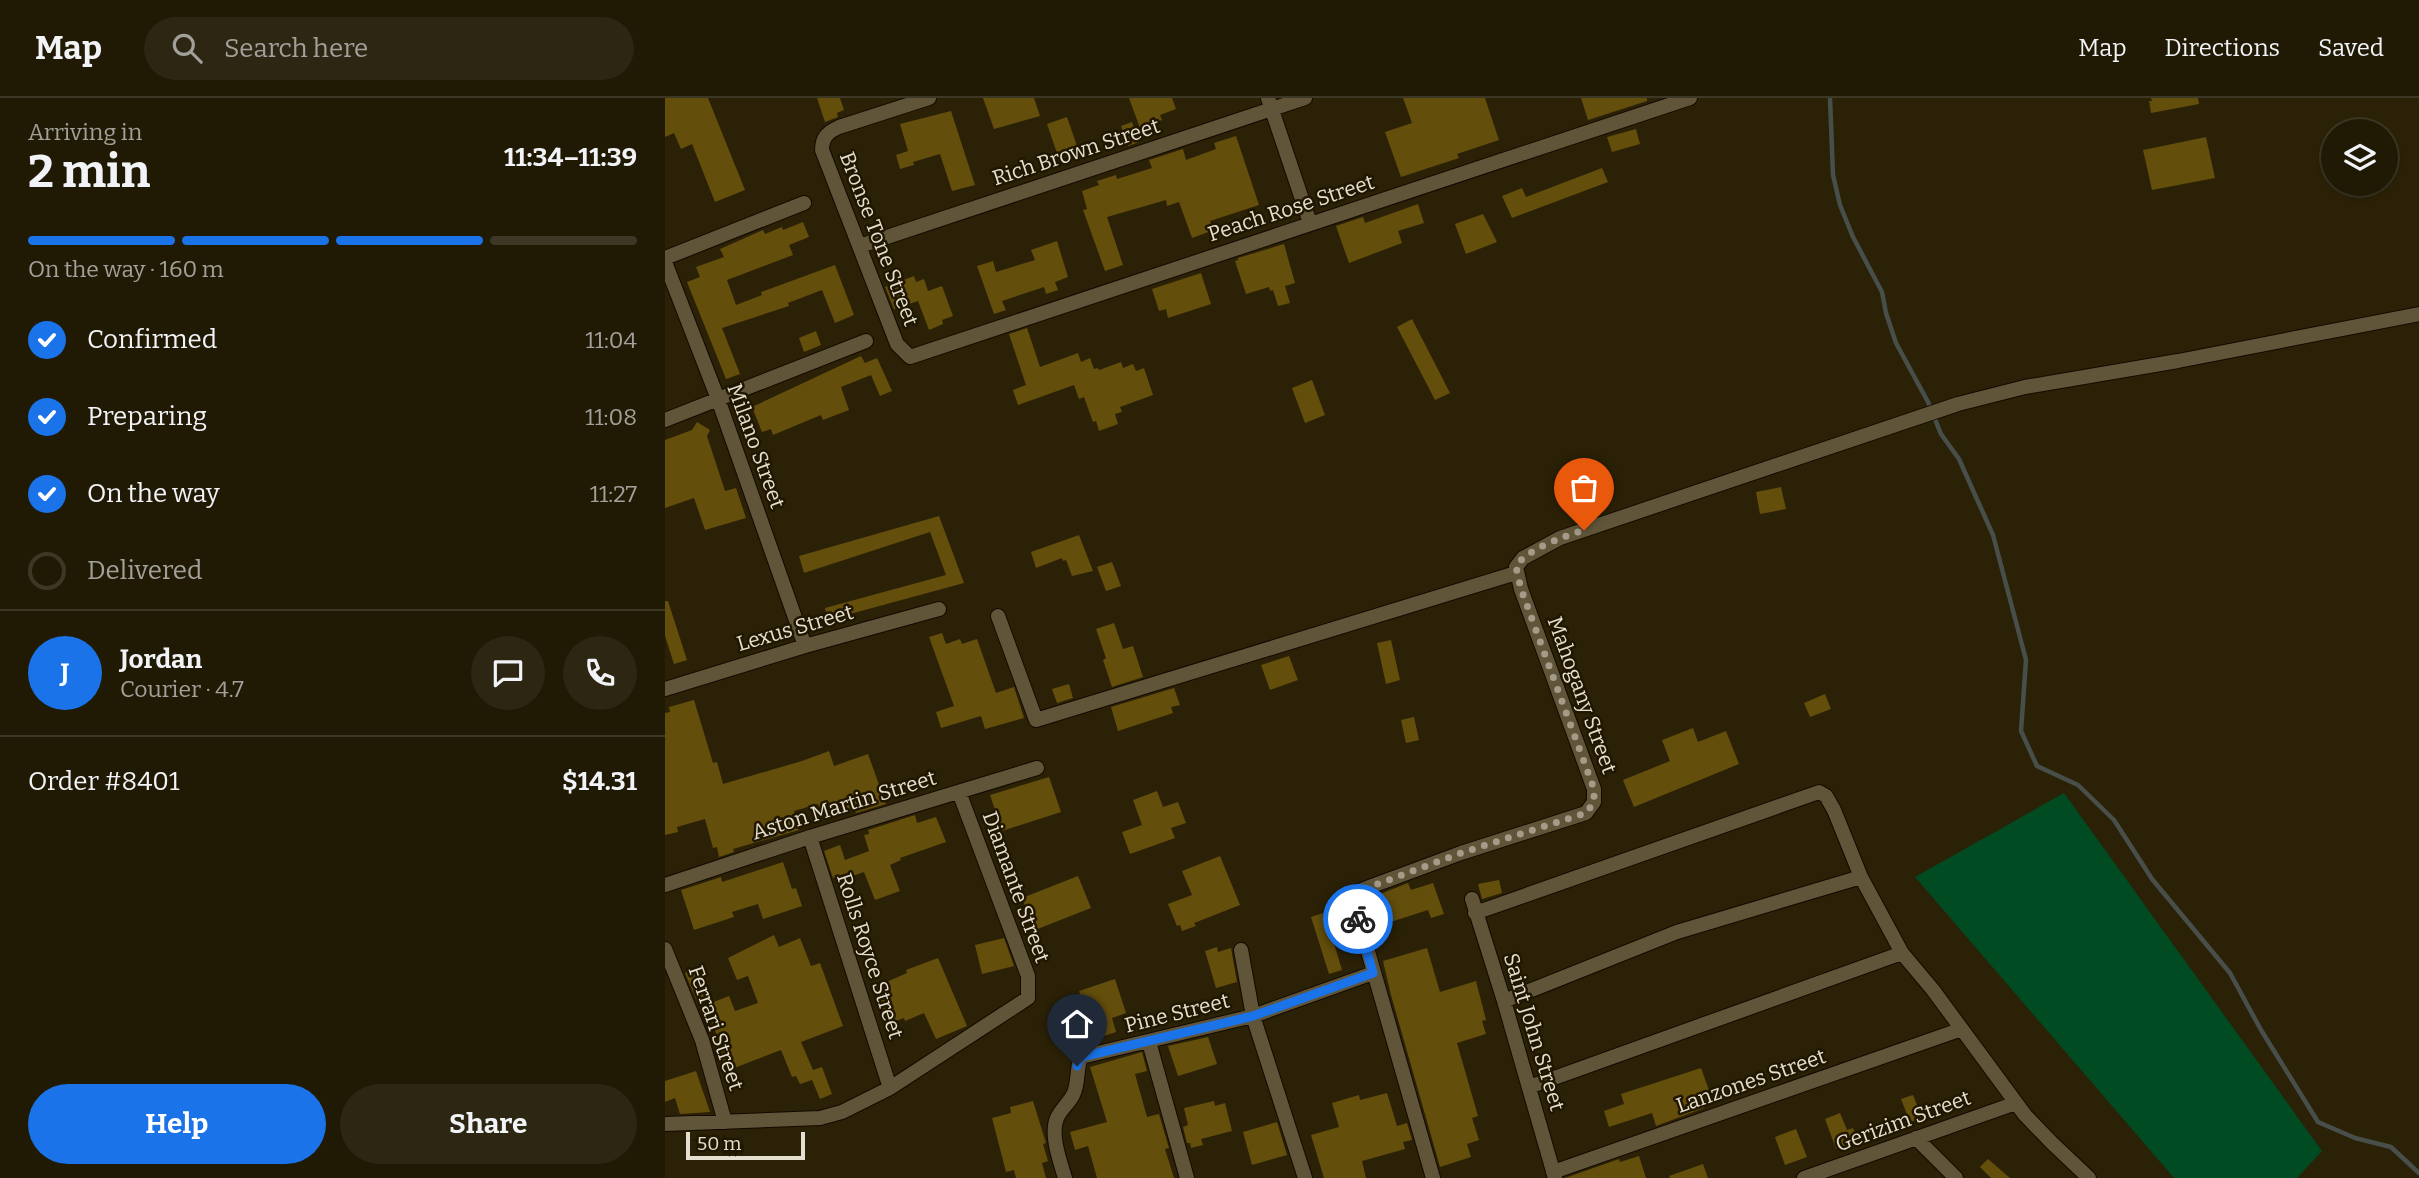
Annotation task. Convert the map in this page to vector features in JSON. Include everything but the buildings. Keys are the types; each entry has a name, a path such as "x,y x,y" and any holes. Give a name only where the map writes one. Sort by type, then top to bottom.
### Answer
{"street":[{"name":"Bronse Tone Street","path":"906,355 897,344 822,150 825,137 839,127 929,98"},
{"name":"Rich Brown Street","path":"860,246 1270,103 1305,98"},
{"name":"Peach Rose Street","path":"906,355 917,356 1691,98"},
{"path":"1270,103 1310,223"},
{"path":"665,260 804,203"},
{"name":"Milano Street","path":"665,260 718,399 804,646"},
{"path":"998,616 1036,720 1516,573 1517,564 1523,558 1560,538 1958,404 2025,387 2178,361 2419,314"},
{"path":"665,420 866,341"},
{"name":"Mahogany Street","path":"1433,1178 1353,900 1359,891 1461,853 1586,813 1594,802 1594,789 1516,573"},
{"name":"Lexus Street","path":"665,689 804,646 939,609"},
{"name":"Aston Martin Street","path":"665,885 810,836 1037,768"},
{"name":"Diamante Street","path":"890,1088 1028,998 1028,976 959,792"},
{"name":"Saint John Street","path":"1554,1175 1504,1001 1473,906 1819,792 1826,796 1834,810 1861,877"},
{"name":"Rolls Royce Street","path":"810,836 890,1088"},
{"path":"1504,1001 1677,932 1861,877 1902,953 2016,1103 2052,1143 2089,1178"},
{"name":"Ferrari Street","path":"665,950 702,1040 725,1122"},
{"path":"1241,950 1253,1016 1305,1178"},
{"path":"1529,1087 1902,953"},
{"name":"Pine Street","path":"1065,1178 1057,1148 1055,1122 1073,1094 1081,1057 1253,1016 1373,973"},
{"name":"Lanzones Street","path":"1554,1175 1962,1029"},
{"path":"1149,1042 1187,1178"},
{"path":"665,1124 820,1118 842,1112 890,1088"},
{"name":"Gerizim Street","path":"1804,1178 2016,1103"},
{"path":"1916,1138 1956,1178"}],"green space":[{"path":"2064,793 2322,1151 2297,1178 2174,1178 1915,877"}],"waterway":[{"path":"1830,98 1833,175 1840,205 1853,237 1882,292 1896,343 1928,402 1941,434 1959,459 1993,535 2026,660 2021,731 2037,766 2078,785 2114,820 2152,879 2230,973 2261,1030 2318,1122 2355,1138 2391,1147 2419,1173"}],"way so far":[{"path":"1358,919 1353,900 1359,891 1461,853 1586,813 1594,802 1594,789 1516,573 1517,564 1523,558 1560,538 1584,530"}],"route":[{"path":"1077,1066 1081,1057 1253,1016 1373,973 1358,919"}]}
